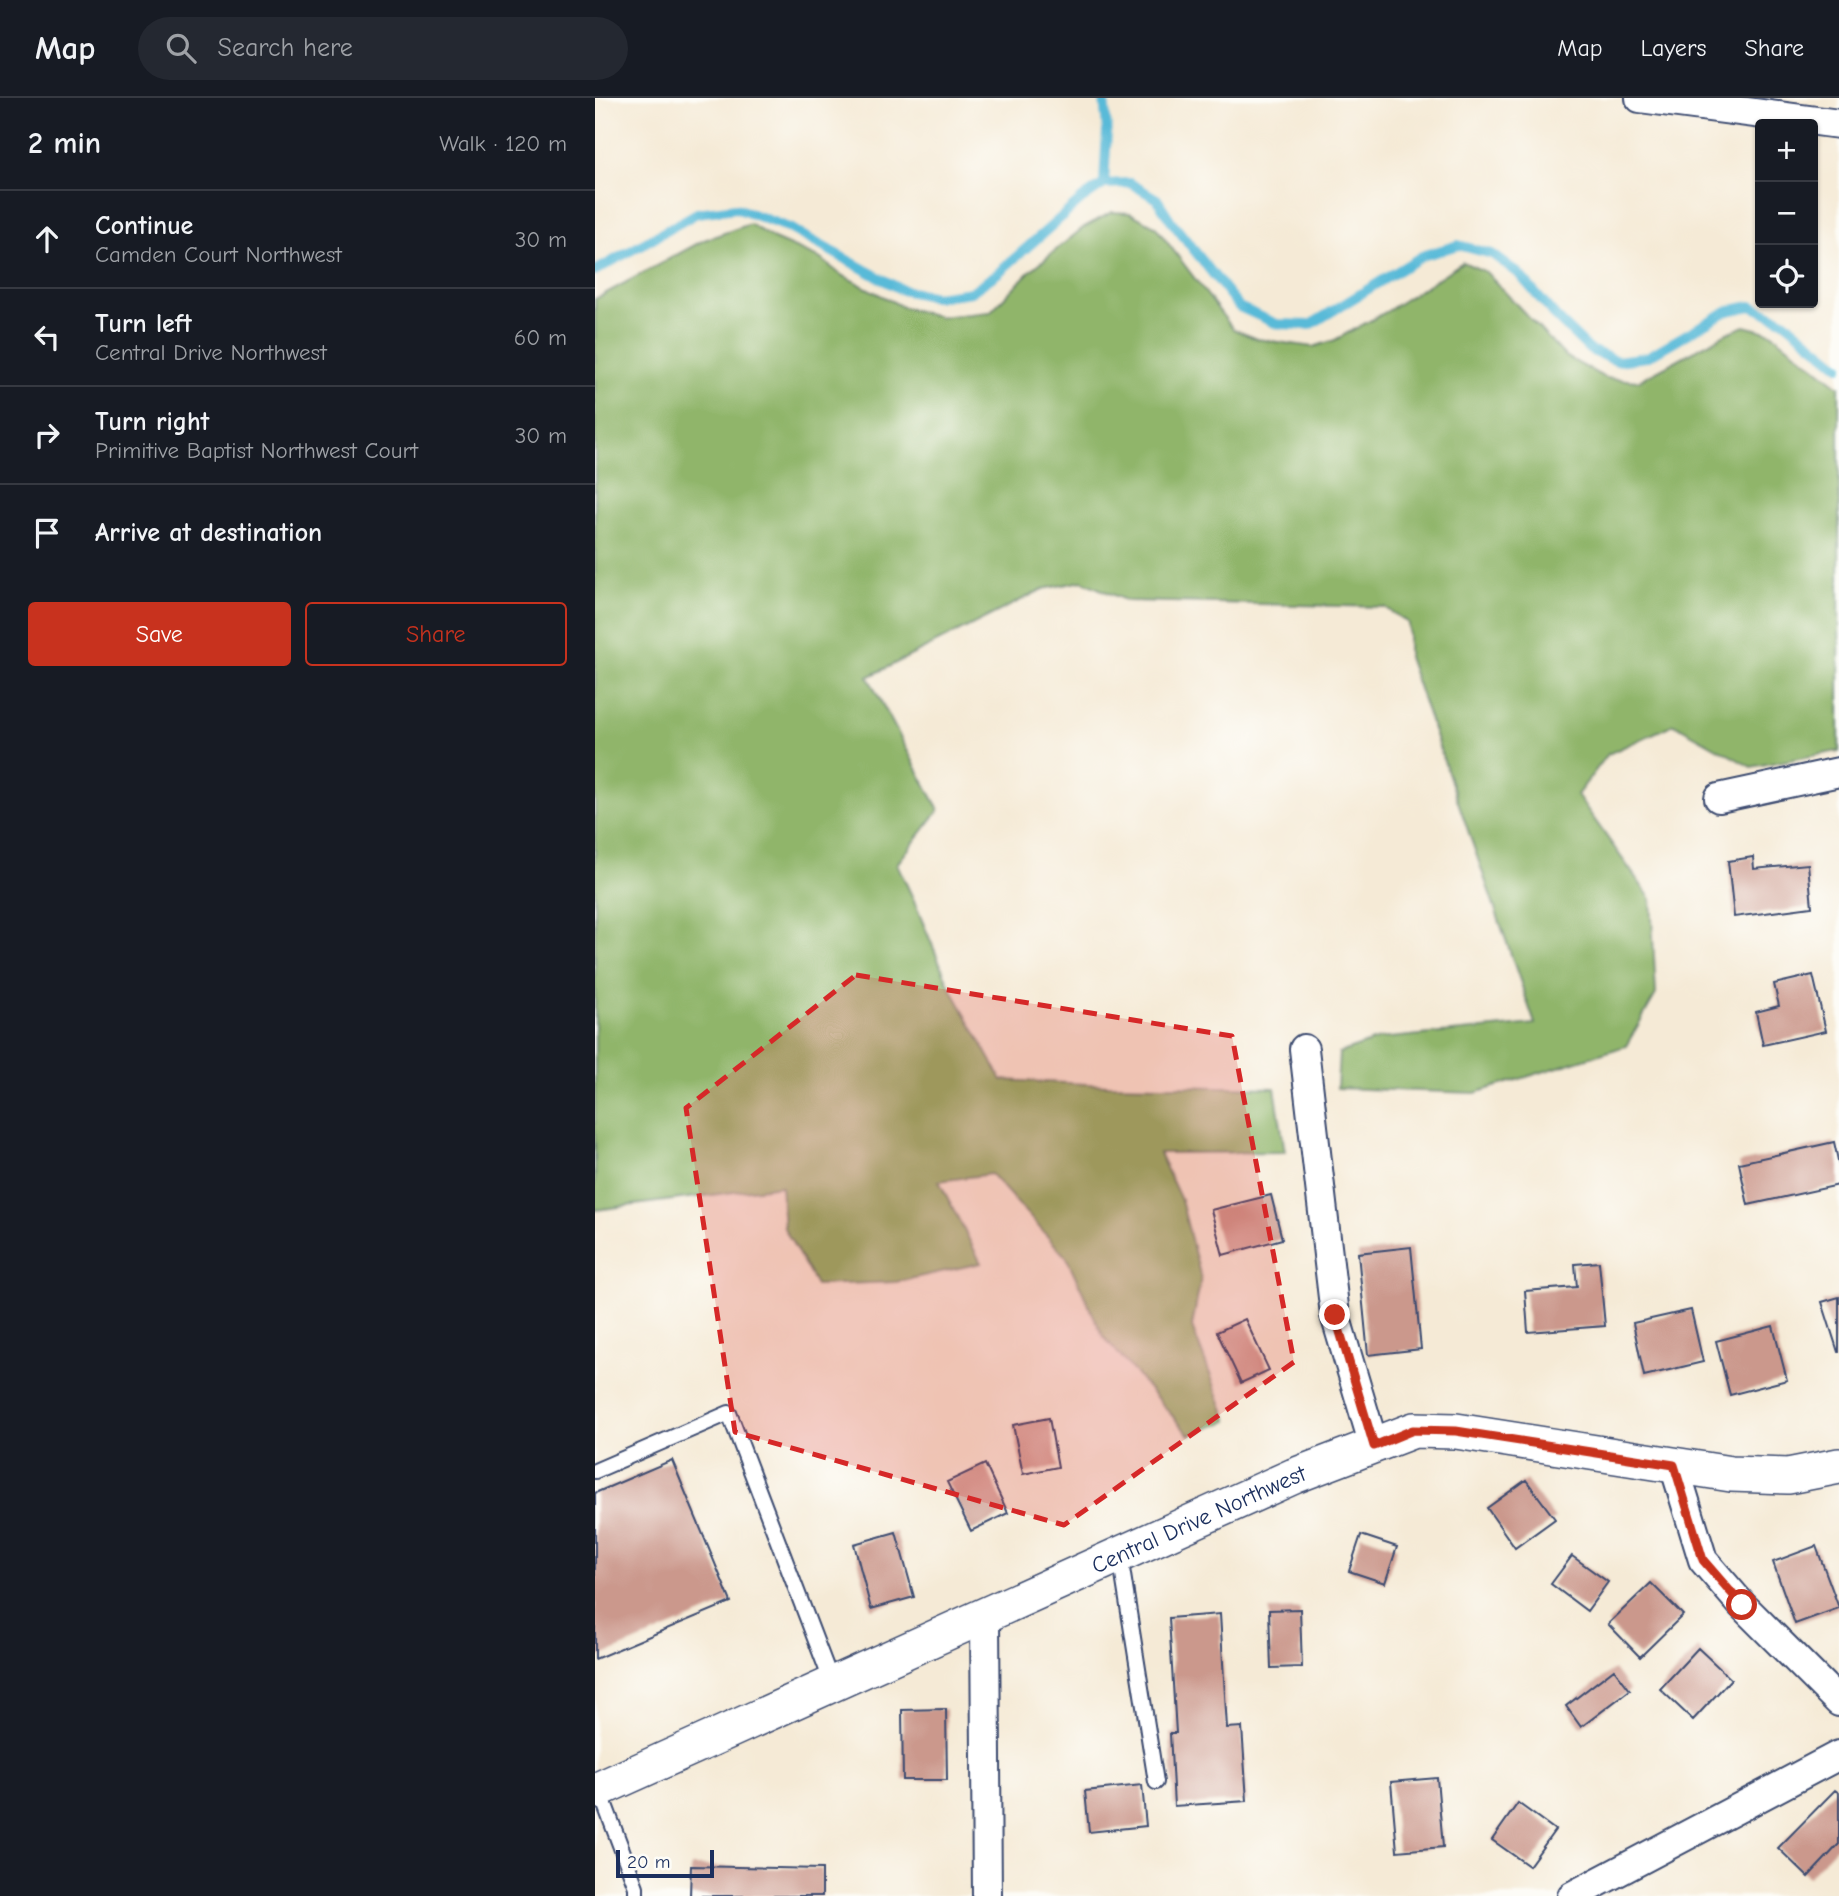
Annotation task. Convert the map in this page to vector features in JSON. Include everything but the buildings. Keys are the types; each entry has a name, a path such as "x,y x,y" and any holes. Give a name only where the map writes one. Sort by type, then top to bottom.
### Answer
{"street":[{"path":"1640,98 1839,124"},
{"path":"1719,798 1839,772"},
{"path":"1304,1049 1335,1315 1374,1446"},
{"name":"Central Drive Northwest","path":"597,1790 1294,1476 1413,1430 1456,1431 1731,1474 1788,1476 1839,1466"},
{"path":"1674,1465 1703,1560 1742,1605 1839,1702"},
{"path":"985,1616 987,1896"},
{"path":"1572,1896 1839,1755"}],"lane":[{"path":"595,1471 729,1413 832,1684"},
{"path":"1120,1555 1156,1782"},
{"path":"597,1790 636,1887 636,1896"}],"highlighted area":[{"path":"856,975 1232,1036 1294,1362 1064,1525 735,1432 686,1108"}],"green space":[{"path":"1112,212 1130,213 1155,226 1233,329 1257,339 1313,347 1335,340 1386,312 1463,262 1486,272 1565,356 1605,378 1638,381 1745,326 1771,333 1839,386 1839,751 1751,767 1674,724 1608,754 1577,795 1651,899 1656,994 1626,1046 1475,1093 1337,1088 1339,1053 1379,1039 1535,1024 1408,657 1408,623 1384,607 1127,601 1082,581 1043,589 868,677 939,810 897,864 949,985 1002,1080 1275,1088 1285,1152 1159,1153 1181,1200 1201,1278 1192,1327 1228,1421 1189,1435 1103,1336 1067,1258 991,1174 939,1181 981,1263 896,1282 816,1285 784,1228 781,1186 595,1210 595,299 704,240 750,224 774,239 821,259 840,274 903,307 939,317 990,312 1029,272 1084,227"}],"waterway":[{"path":"1104,98 1107,130 1104,184"},
{"path":"595,271 697,213 736,208 789,228 902,290 935,297 971,292 998,273 1082,199 1104,184 1130,183 1157,199 1171,221 1239,307 1277,324 1310,325 1422,256 1458,245 1492,254 1518,273 1556,317 1590,350 1617,361 1647,357 1727,311 1751,306 1784,321 1839,366"}],"route":[{"path":"1335,1315 1374,1446 1413,1430 1456,1431 1674,1465 1703,1560 1742,1605"}]}
